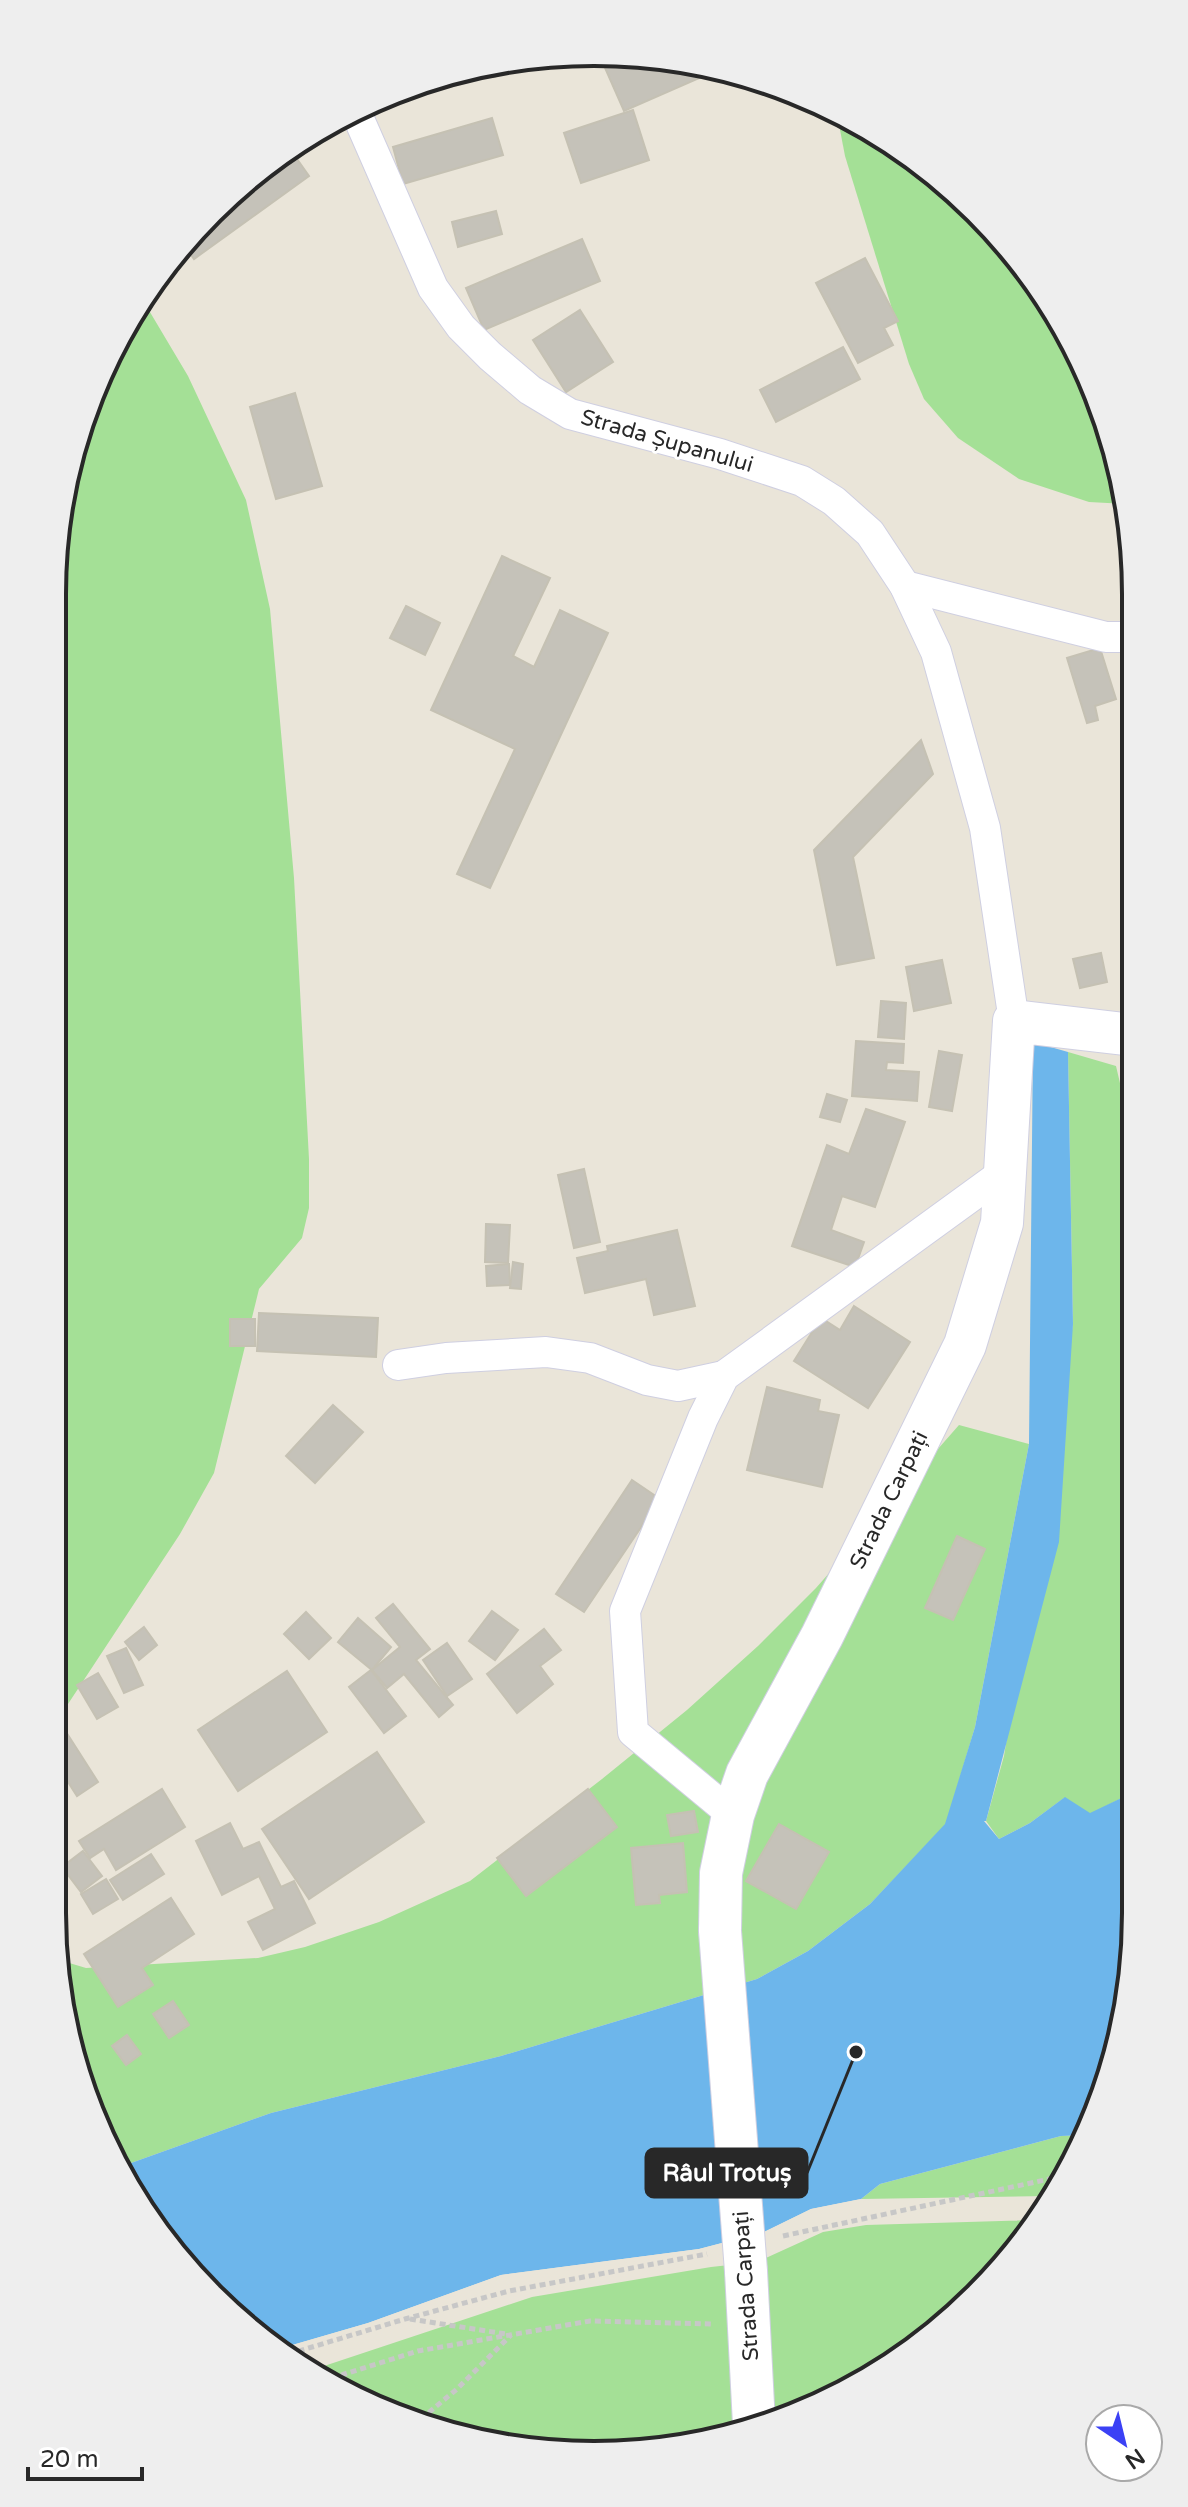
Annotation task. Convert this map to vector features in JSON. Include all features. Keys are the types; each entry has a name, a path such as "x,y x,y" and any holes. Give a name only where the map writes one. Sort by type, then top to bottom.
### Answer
{"street":[{"name":"Strada Șupanului","path":"360,120 433,288 461,327 530,390 570,414 720,454 802,481 834,501 870,533 905,586 936,652 985,828 1014,1021"},
{"path":"905,586 1106,637 1122,637"},
{"path":"1014,1021 1122,1034"},
{"name":"Strada Carpați","path":"754,2416 749,2325 727,2262 721,1873 733,1815 747,1774 822,1636 965,1345 1002,1223 1014,1021"},
{"path":"398,1365 446,1358 546,1352 590,1358 647,1380 678,1386 724,1376 1006,1171"},
{"path":"724,1376 703,1418 625,1611 633,1732 733,1815"}],"path":[{"path":"781,2236 1050,2179"},
{"path":"299,2351 509,2291 727,2262"},
{"path":"405,2319 511,2335"},
{"path":"340,2375 418,2351 590,2321 749,2325"},
{"path":"427,2414 511,2335"}],"green space":[{"path":"839,126 887,155 942,197 1013,273 1068,360 1094,424 1114,503 1089,502 1019,479 958,438 924,399 909,364 845,156"},
{"path":"149,311 188,376 246,500 270,609 294,878 309,1208 302,1238 259,1289 214,1473 180,1534 66,1709 67,559 76,491 94,424 120,360"},
{"path":"1068,1052 1116,1066 1122,1092 1122,1798 1090,1814 1064,1798 1030,1823 999,1839 986,1821 1004,1756 1073,1324"},
{"path":"959,1425 1029,1444 975,1727 946,1824 870,1904 808,1951 757,1979 501,2056 271,2113 129,2164 106,2115 84,2050 69,1963 86,1968 258,1958 305,1947 379,1922 470,1881 687,1710 816,1588"},
{"path":"1061,2136 1073,2136 1039,2196 861,2199 880,2184"},
{"path":"1023,2220 967,2286 942,2310 887,2352 828,2387 731,2423 629,2440 559,2440 525,2436 491,2431 424,2413 360,2387 324,2366 532,2297 757,2262 823,2232 866,2225"}],"water":[{"path":"1033,1042 1068,1052 1073,1324 1059,1542 984,1821 999,1839 1030,1823 1065,1797 1090,1813 1122,1798 1122,1913 1117,1982 1104,2050 1073,2136 1061,2136 880,2184 861,2199 811,2209 764,2232 699,2249 501,2275 368,2323 292,2345 246,2310 175,2234 129,2164 271,2113 501,2056 757,1979 808,1951 870,1904 945,1824 975,1727 1029,1444"}],"pier":[{"path":"867,2199 862,2203 812,2213 765,2235 700,2253 502,2279 369,2327 295,2348 292,2345 368,2323 501,2275 699,2249 764,2232 811,2209"}],"building":[{"path":"604,66 702,77 624,111"},
{"path":"633,110 649,160 581,183 564,133"},
{"path":"492,118 503,155 403,184 393,147"},
{"path":"310,150 297,159 309,176 194,259 190,254 197,246 246,197 273,175"},
{"path":"496,211 502,234 458,247 452,222"},
{"path":"582,239 600,281 484,330 466,288"},
{"path":"865,258 898,321 884,328 893,345 858,363 816,283"},
{"path":"580,310 613,362 566,392 533,340"},
{"path":"843,347 860,379 776,422 760,390"},
{"path":"295,393 322,486 276,499 250,407"},
{"path":"502,556 550,578 513,656 534,667 560,610 608,633 490,888 457,874 515,749 431,710"},
{"path":"406,606 440,623 425,655 390,638"},
{"path":"1100,648 1116,699 1095,706 1098,720 1087,723 1067,658"},
{"path":"921,740 933,774 853,857 874,958 837,965 814,850"},
{"path":"1101,953 1107,982 1080,988 1073,959"},
{"path":"942,960 951,1003 914,1011 906,967"},
{"path":"881,1001 906,1003 904,1039 878,1037"},
{"path":"856,1041 904,1044 903,1063 887,1062 886,1070 919,1072 917,1101 852,1096"},
{"path":"939,1051 962,1055 952,1111 929,1107"},
{"path":"827,1094 847,1100 840,1122 820,1117"},
{"path":"866,1109 905,1122 875,1207 842,1196 831,1230 864,1242 855,1267 792,1246 827,1145 849,1154"},
{"path":"584,1169 600,1242 574,1248 558,1175"},
{"path":"486,1224 510,1225 508,1263 485,1262"},
{"path":"677,1230 695,1306 654,1315 646,1279 585,1293 577,1258 608,1251 607,1246"},
{"path":"513,1262 523,1264 521,1289 510,1288"},
{"path":"509,1264 510,1285 487,1286 486,1266"},
{"path":"854,1306 910,1342 868,1408 794,1361 821,1318 840,1330"},
{"path":"259,1313 378,1318 376,1357 257,1351"},
{"path":"230,1319 255,1319 255,1346 230,1346"},
{"path":"767,1387 820,1400 818,1411 839,1415 822,1487 747,1470"},
{"path":"333,1405 363,1432 315,1483 286,1456"},
{"path":"632,1480 660,1499 584,1612 556,1594"},
{"path":"957,1536 985,1549 953,1620 925,1608"},
{"path":"393,1604 430,1649 416,1660 453,1705 439,1717 404,1674 387,1688 372,1670 400,1647 376,1618"},
{"path":"492,1611 518,1630 495,1660 469,1641"},
{"path":"306,1612 331,1638 309,1659 284,1634"},
{"path":"358,1618 391,1647 372,1670 338,1642"},
{"path":"144,1627 157,1645 139,1660 125,1642"},
{"path":"544,1629 561,1650 540,1666 553,1684 517,1713 487,1674"},
{"path":"447,1643 472,1679 447,1696 423,1660"},
{"path":"126,1648 143,1685 124,1693 107,1656"},
{"path":"371,1670 406,1716 384,1733 349,1687"},
{"path":"287,1671 327,1732 238,1791 198,1730"},
{"path":"98,1673 118,1707 97,1719 77,1685"},
{"path":"68,1735 98,1782 77,1796 66,1779"},
{"path":"377,1752 424,1822 309,1899 262,1829"},
{"path":"162,1789 185,1827 116,1870 104,1849 90,1858 79,1841"},
{"path":"588,1789 617,1827 526,1896 497,1858"},
{"path":"694,1811 698,1832 671,1836 667,1815"},
{"path":"230,1823 243,1849 259,1842 281,1887 294,1881 315,1923 263,1950 248,1922 275,1909 259,1876 222,1895 196,1841"},
{"path":"779,1824 829,1852 796,1909 746,1881"},
{"path":"683,1843 687,1892 659,1895 660,1903 636,1905 631,1848"},
{"path":"83,1851 102,1876 81,1892 66,1872 66,1864"},
{"path":"151,1854 164,1874 123,1900 110,1880"},
{"path":"106,1879 118,1899 93,1914 81,1894"},
{"path":"171,1898 194,1934 142,1968 153,1985 118,2007 84,1954"},
{"path":"173,2001 189,2025 169,2038 153,2014"},
{"path":"127,2035 141,2054 126,2065 112,2046"}],"place":[{"name":"Râul Trotuș","path":"856,2052"}]}
